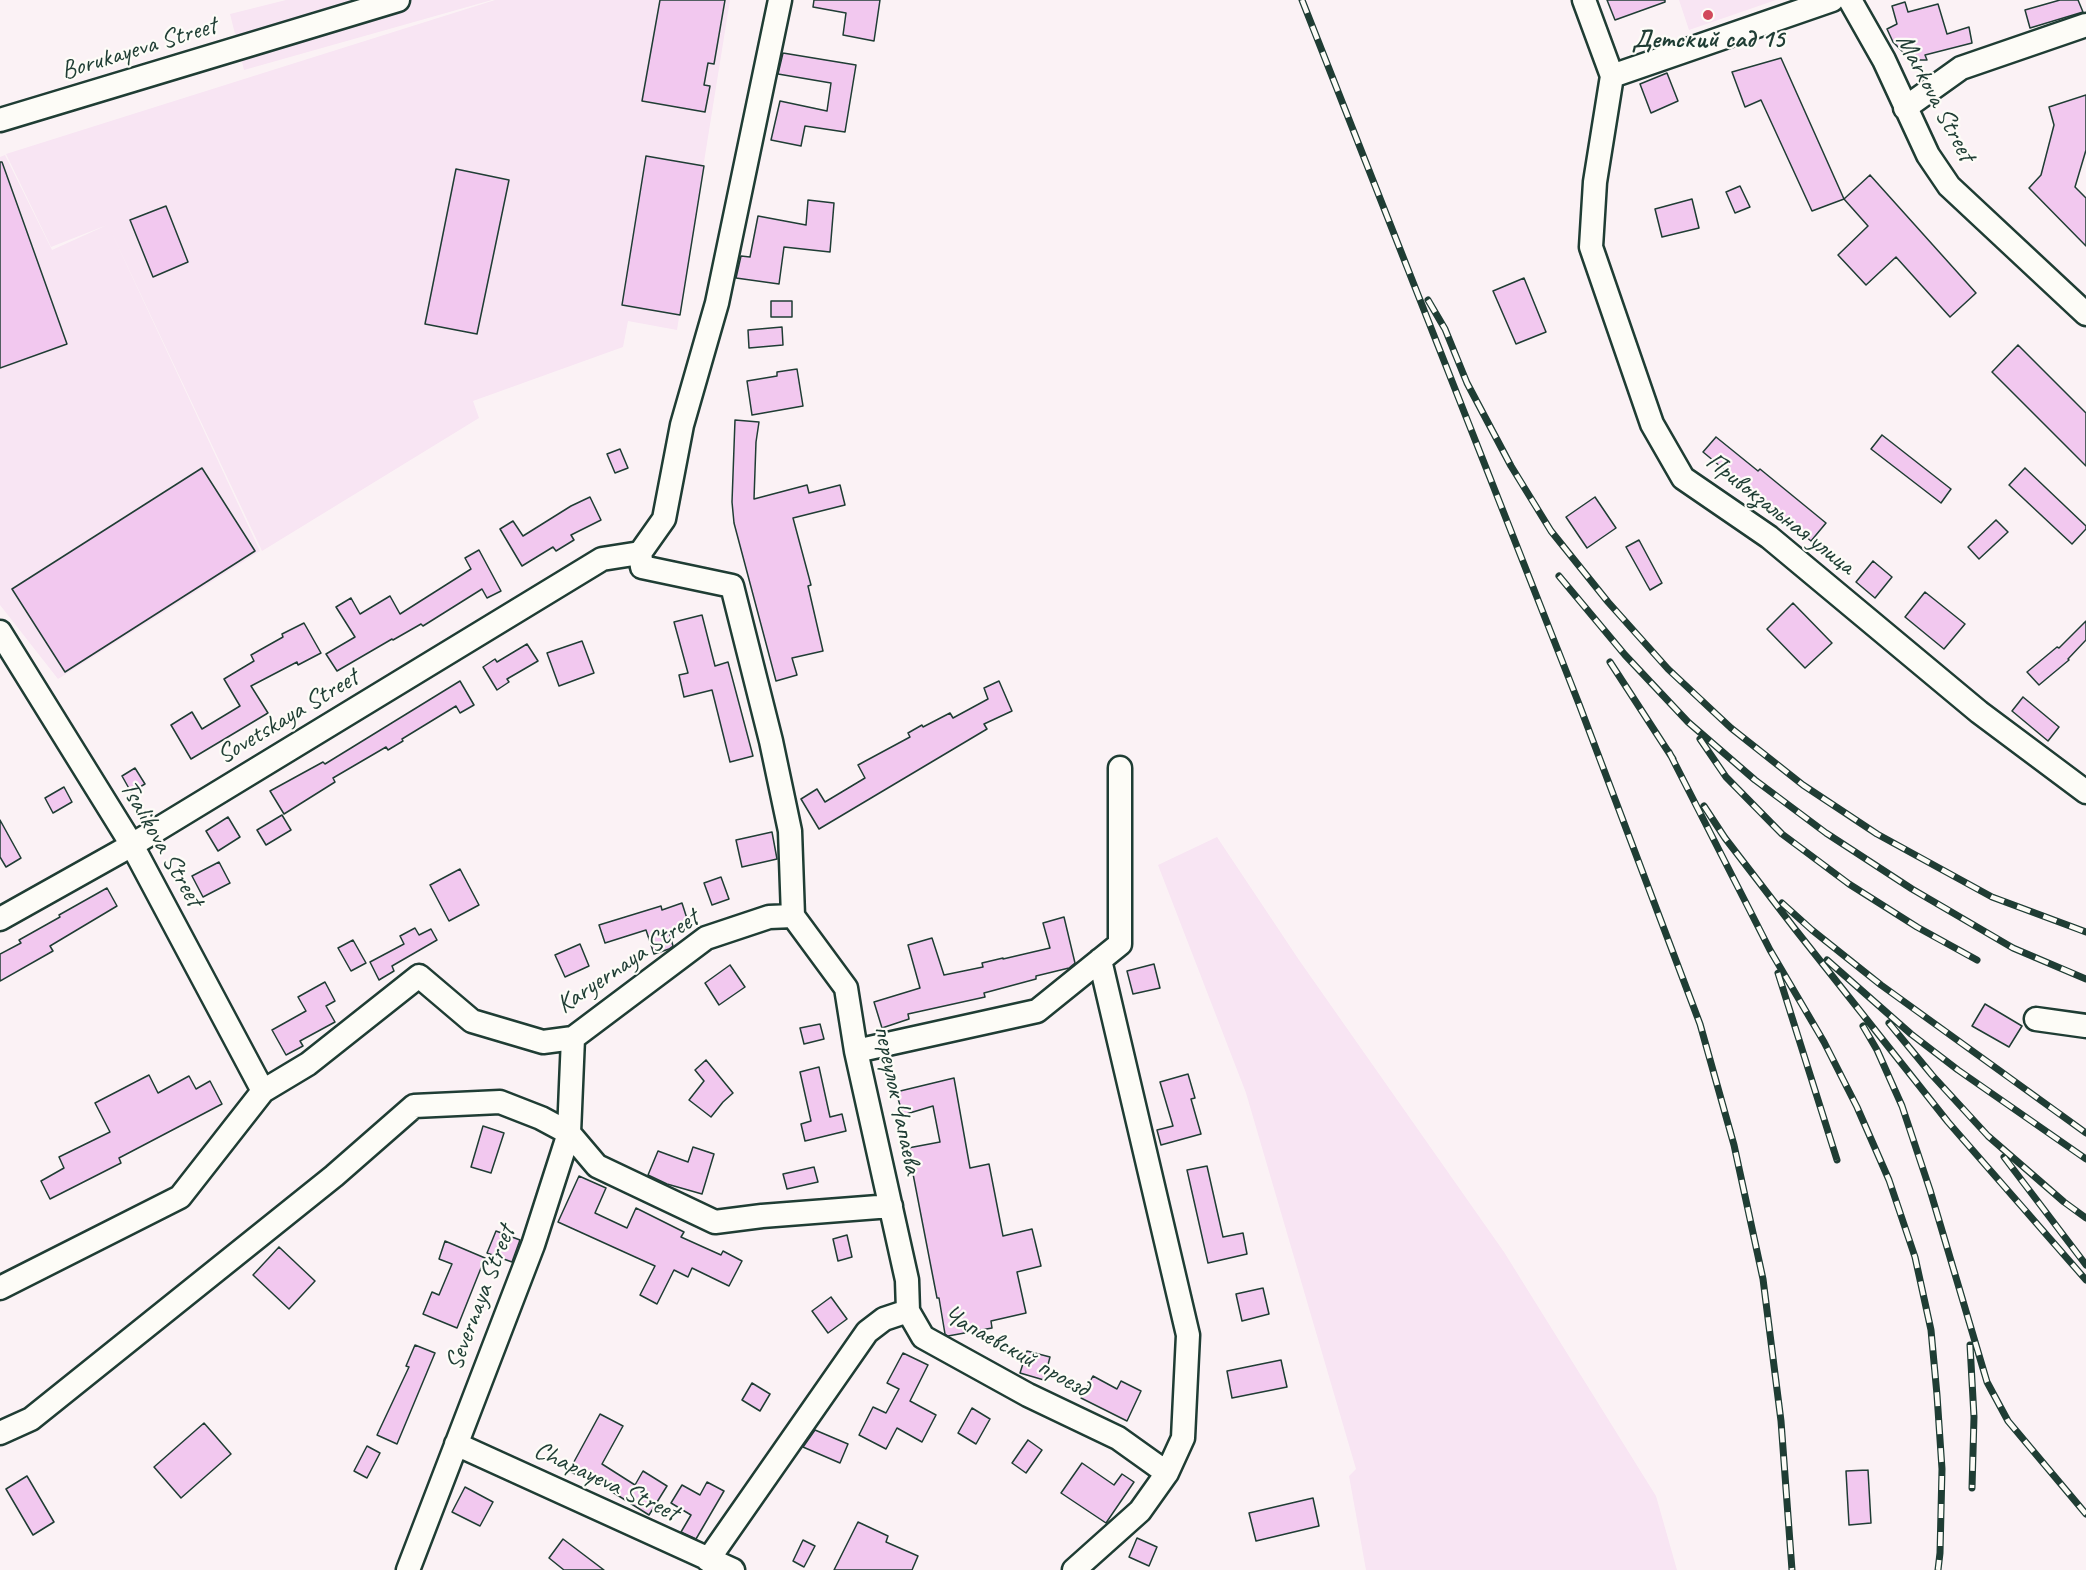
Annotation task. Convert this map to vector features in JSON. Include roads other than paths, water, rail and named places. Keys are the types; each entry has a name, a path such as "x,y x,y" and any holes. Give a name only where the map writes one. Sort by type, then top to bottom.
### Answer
{"street":[{"name":"Borukayeva Street","path":"0,120 398,0"},
{"path":"780,0 717,303 682,425 664,519 640,553 642,567 732,586 771,741 790,831 793,916"},
{"path":"1584,0 1612,76 1832,0"},
{"name":"Markova Street","path":"1850,0 1884,60 1928,155 1949,186 2086,314"},
{"path":"1905,108 1961,68 2086,25"},
{"name":"Привокзальная улица","path":"1612,76 1595,182 1591,248 1652,424 1683,478 1769,537 1979,712 2086,792"},
{"name":"Sovetskaya Street","path":"0,919 132,844 602,559 640,553"},
{"name":"Tsalikova Street","path":"0,632 132,844 262,1091"},
{"path":"856,1051 1037,1011 1120,944 1120,768"},
{"name":"Karyernaya Street","path":"0,1288 180,1197 262,1091 308,1064 419,976 472,1021 543,1042 573,1038 706,938 769,917 793,916"},
{"name":"переулок Чапаева","path":"793,916 846,988 856,1051 907,1280 908,1311"},
{"path":"1074,1570 1140,1511 1167,1473 1183,1438 1188,1335 1100,960"},
{"path":"2036,1018 2086,1026"},
{"name":"Severnaya Street","path":"408,1570 533,1245 569,1133 573,1038"},
{"path":"0,1433 31,1419 324,1183 414,1106 500,1102 541,1118 569,1133 597,1166 715,1222 891,1206"},
{"name":"Чапаевский проезд","path":"708,1560 867,1332 884,1319 908,1311 923,1337 1028,1395 1118,1438 1167,1473"},
{"name":"Chapayeva Street","path":"456,1444 733,1570"}],"railway":[{"path":"1302,0 1579,704 1700,1024 1734,1145 1763,1279 1781,1421 1792,1570"},
{"path":"1428,300 1445,329 1467,383 1511,466 1551,531 1608,602 1668,669 1731,728 1803,785 1877,834 1992,897 2086,932"},
{"path":"1559,576 1625,655 1688,722 1755,780 1826,833 1912,889 2013,948 2086,979"},
{"path":"1610,662 1673,759"},
{"path":"1700,739 1726,777 1782,834 1849,884 1917,927 1977,960"},
{"path":"1669,752 1770,950 1824,1042 1857,1107 1889,1180 1915,1257 1931,1330 1937,1395 1942,1469 1938,1570"},
{"path":"1704,806 1725,838 1795,929 1948,1122 2086,1280"},
{"path":"1782,903 1881,985 2086,1133"},
{"path":"1827,960 1911,1034 1958,1070 2086,1159"},
{"path":"1778,973 1837,1160"},
{"path":"1889,1023 1932,1075 1988,1136 2064,1202 2086,1218"},
{"path":"1863,1026 1877,1050 1902,1106 1930,1190 1987,1382 2008,1421 2086,1514"},
{"path":"2004,1157 2086,1265"},
{"path":"1970,1345 1974,1417 1972,1488"}],"place":[{"name":"Детский сад 15","path":"1708,15"}]}
